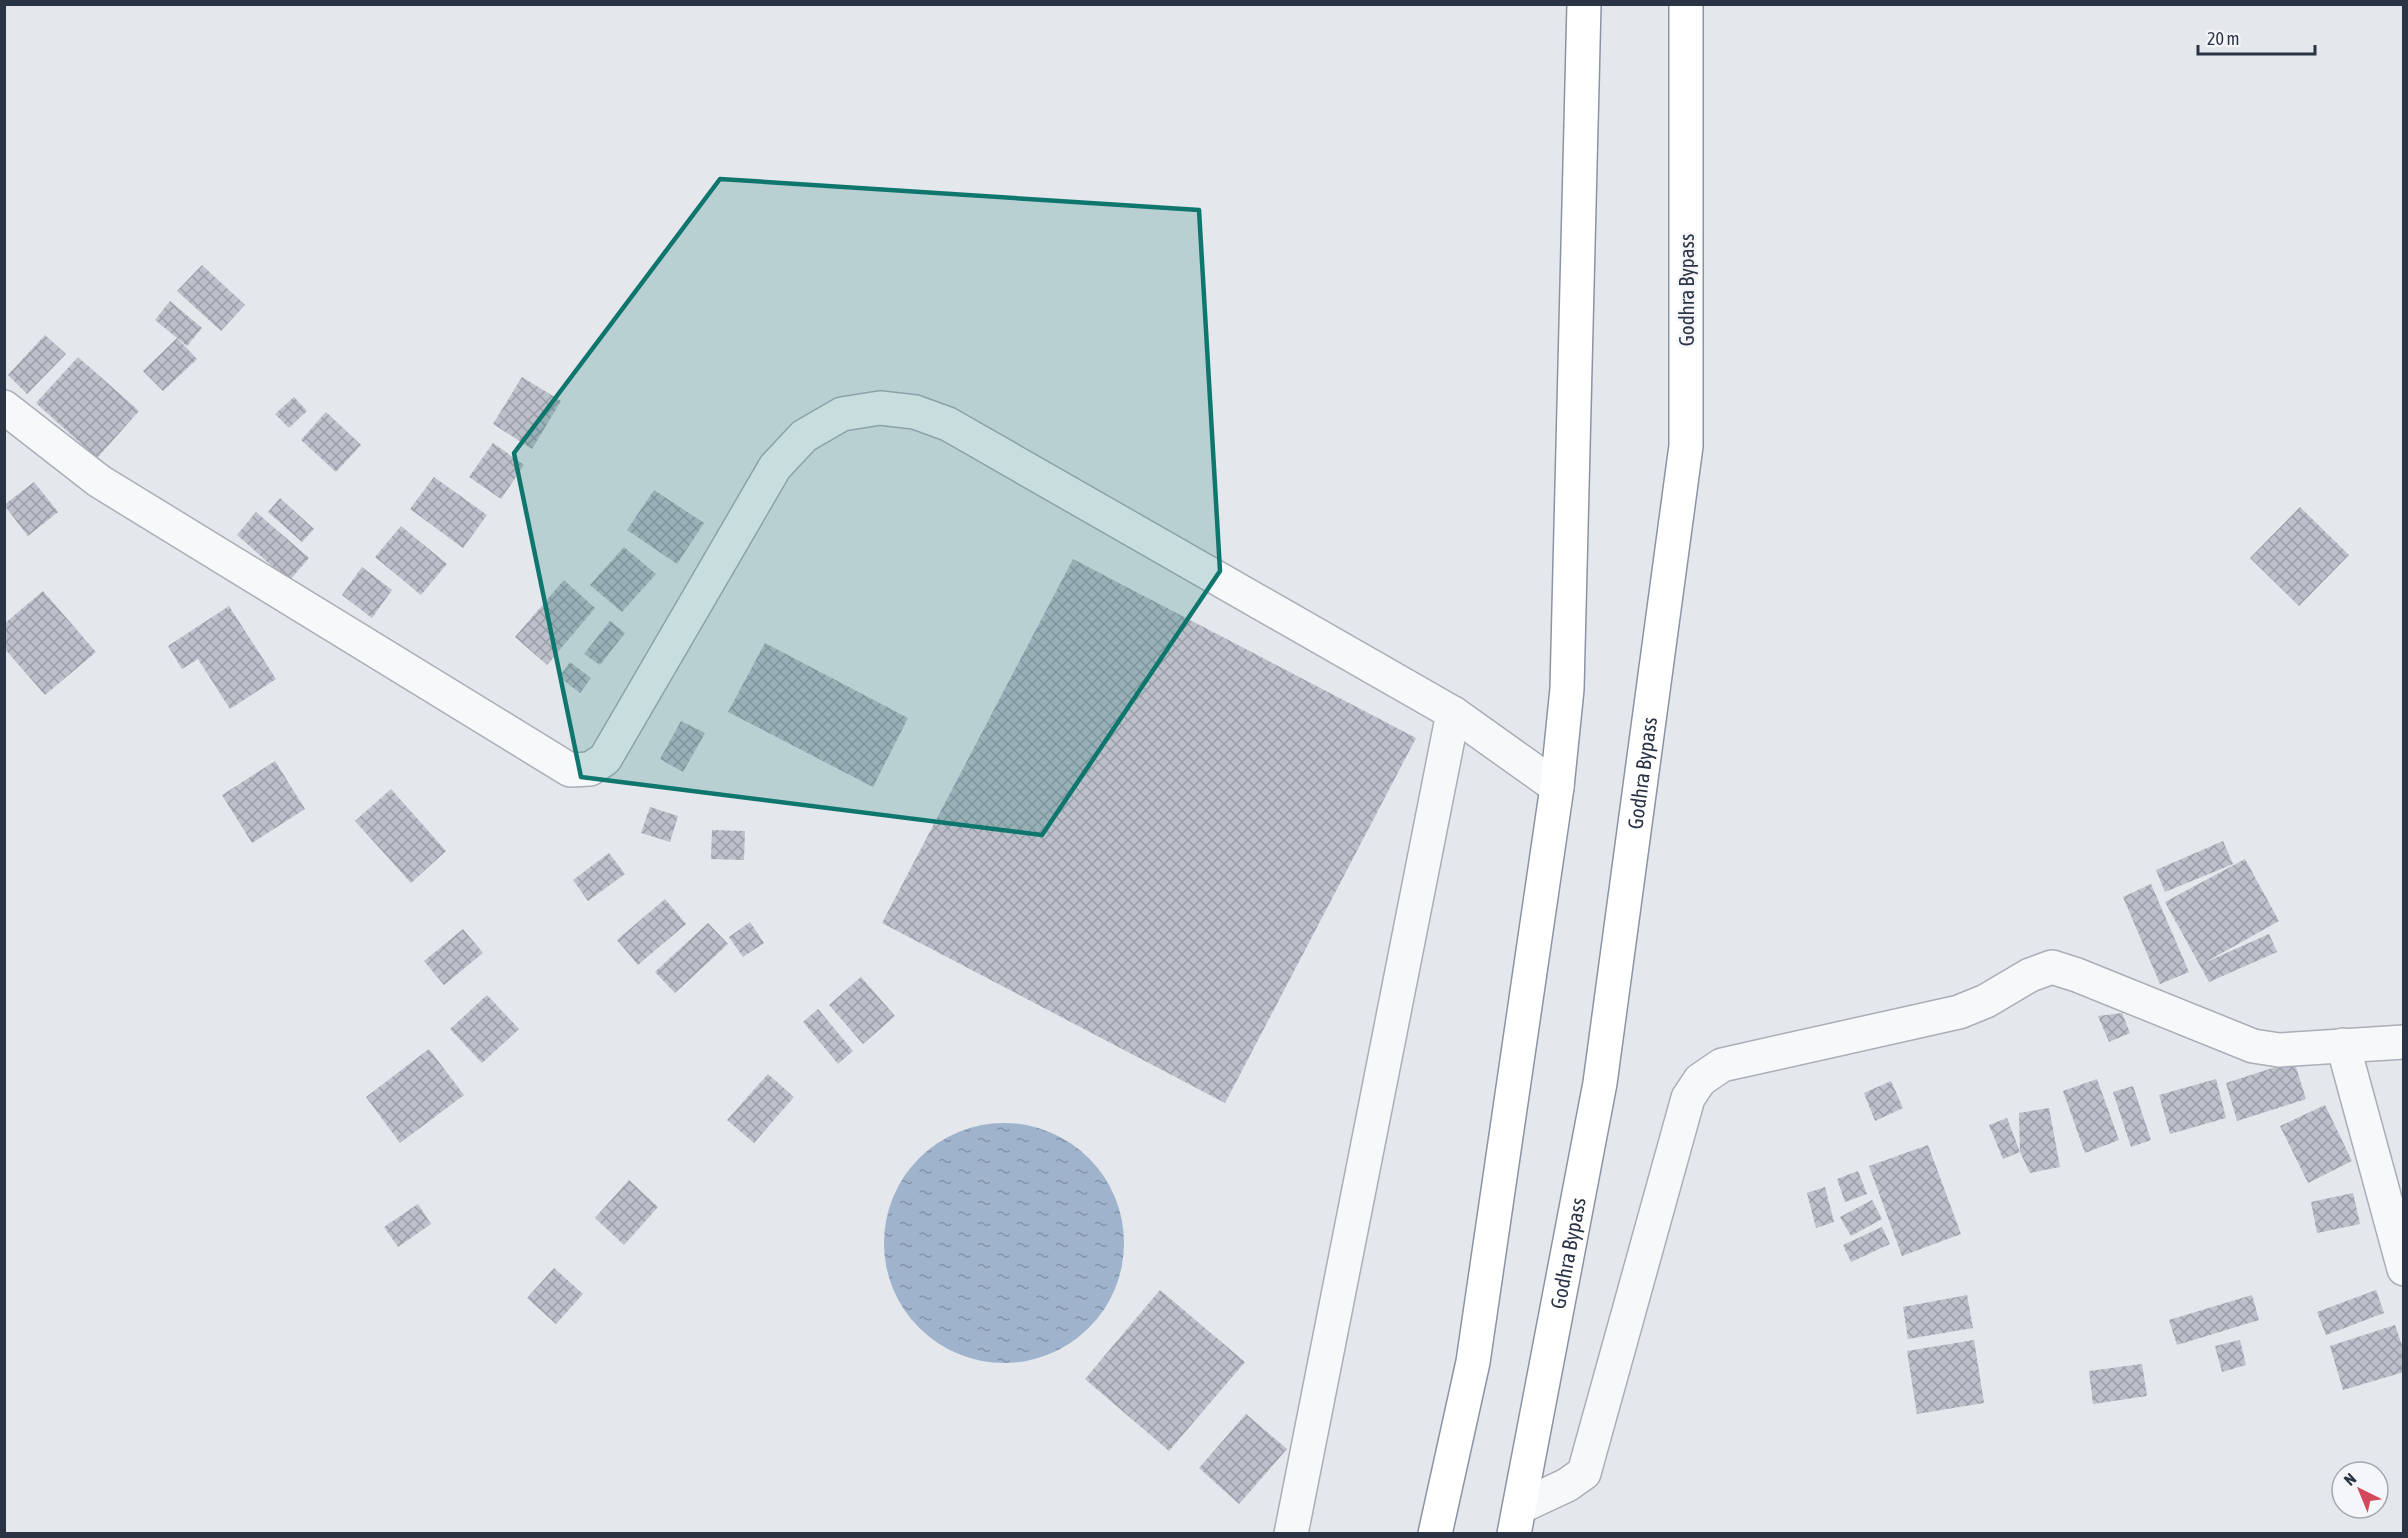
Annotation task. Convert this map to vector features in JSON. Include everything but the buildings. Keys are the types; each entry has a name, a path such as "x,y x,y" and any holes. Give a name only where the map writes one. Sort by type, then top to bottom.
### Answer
{"highway":[{"path":"1435,1533 1473,1362 1557,787 1567,689 1584,4"},
{"name":"Godhra Bypass","path":"1517,1520 1600,1083 1686,446 1686,4"}],"street":[{"path":"4,407 99,481 570,770 590,769 605,759 775,467 804,435 842,414 880,408 915,412 948,424 1453,713 1557,787"},
{"path":"1291,1533 1453,713"},
{"path":"1517,1520 1584,1473 1688,1098 1700,1080 1722,1065 1959,1012 1986,1001 2030,975 2052,967 2078,975 2253,1046 2279,1050 2403,1042"},
{"path":"2343,1045 2403,1269"}],"highlighted area":[{"path":"720,179 1199,210 1220,571 1042,835 581,777 514,453"}],"water":[{"path":"1004,1123 1027,1125 1050,1132 1071,1143 1089,1158 1104,1176 1115,1197 1122,1220 1124,1243 1122,1266 1115,1289 1104,1310 1089,1328 1071,1343 1050,1354 1027,1361 1004,1363 981,1361 958,1354 937,1343 919,1328 904,1310 893,1289 886,1266 884,1243 886,1220 893,1197 904,1176 919,1158 937,1143 958,1132 981,1125"}]}
